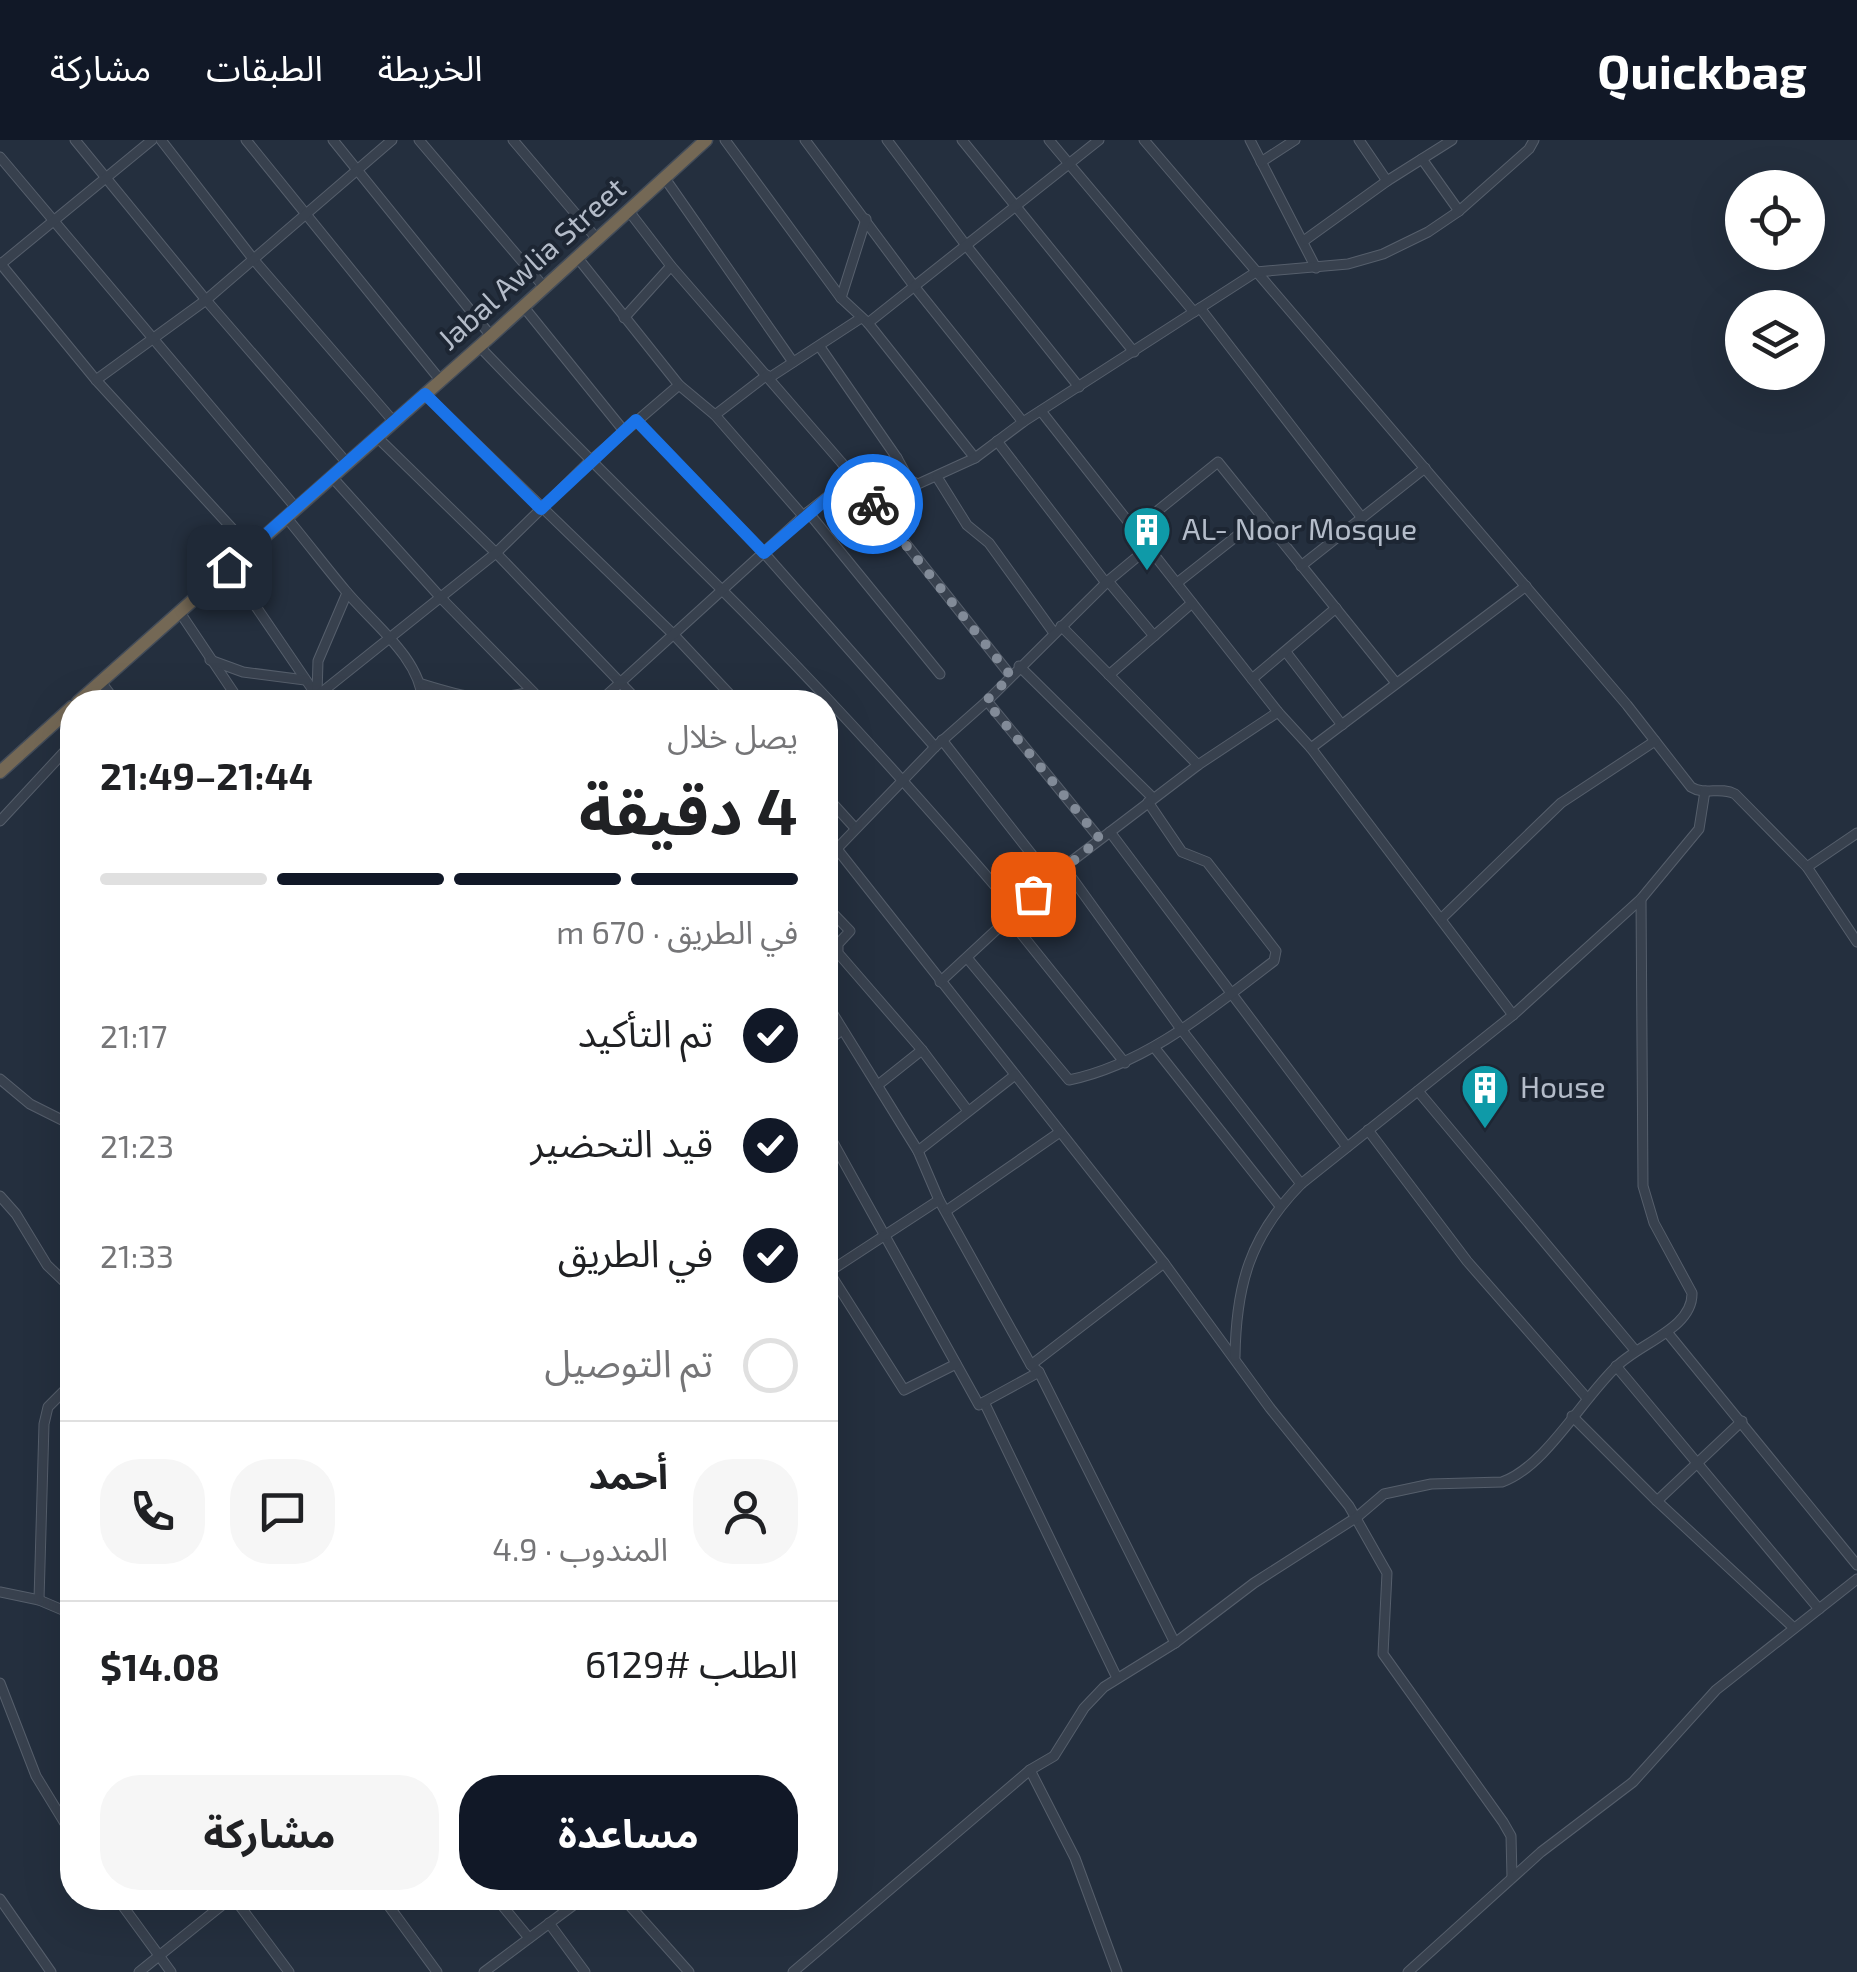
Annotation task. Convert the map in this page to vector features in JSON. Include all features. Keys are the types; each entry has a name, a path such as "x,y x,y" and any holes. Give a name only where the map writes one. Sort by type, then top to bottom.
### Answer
{"highway":[{"name":"Jabal Awlia Street","path":"92,690 706,140"},
{"name":"Jabal Awlia Street","path":"0,772 60,718"}],"street":[{"path":"76,140 206,300 347,463"},
{"path":"152,140 0,264 96,380 250,548"},
{"path":"160,140 254,260 394,422"},
{"path":"246,140 441,380"},
{"path":"333,140 491,336"},
{"path":"96,380 206,300 392,140"},
{"path":"419,140 544,287"},
{"path":"513,140 597,239"},
{"path":"725,140 842,298 975,458"},
{"path":"805,140 914,286 1023,422"},
{"path":"888,140 1079,387"},
{"path":"962,140 1134,352"},
{"path":"1049,140 1197,310 1362,518"},
{"path":"715,414 768,376 864,321 914,286 1099,140"},
{"path":"1144,140 1526,586 1691,788 1705,792 1723,789 1735,794 1807,867 1857,942"},
{"path":"1250,140 1305,240 1316,268"},
{"path":"1261,162 1295,140"},
{"path":"1359,140 1387,181"},
{"path":"1305,240 1452,140"},
{"path":"820,347 913,483 937,477 975,458 1023,422 1256,272 1348,264 1382,254 1428,232 1459,211 1534,140"},
{"path":"0,157 291,512 347,593 390,638 428,690"},
{"path":"1422,160 1459,211"},
{"path":"664,178 793,362"},
{"path":"628,210 854,480 1011,676"},
{"path":"842,298 866,219"},
{"path":"577,257 679,385 715,414 940,674"},
{"path":"624,318 671,266"},
{"path":"522,306 624,431"},
{"path":"479,346 817,690"},
{"path":"329,690 496,552 589,462 679,385"},
{"path":"425,394 727,690"},
{"path":"1041,411 1278,712 1311,748 1513,1015"},
{"path":"636,420 938,743 1050,879"},
{"path":"377,437 496,552 629,690"},
{"path":"997,441 1154,636"},
{"path":"613,690 806,515 854,480 897,458"},
{"path":"1136,529 1218,462 1396,684"},
{"path":"1302,566 1425,468"},
{"path":"332,477 530,690"},
{"path":"937,477 967,525 989,543 1058,629 1198,765"},
{"path":"1178,583 1262,516"},
{"path":"838,848 938,743 1149,547"},
{"path":"229,567 312,690"},
{"path":"1311,748 1526,586"},
{"path":"319,690 318,660 347,593"},
{"path":"1109,675 1192,603"},
{"path":"1252,679 1336,608"},
{"path":"179,612 231,690"},
{"path":"1286,652 1342,725"},
{"path":"210,660 243,672 305,680"},
{"path":"968,959 1069,1080 1125,1063 1154,1047 1274,962 1276,951 1207,862 1182,852 1150,800 1019,666"},
{"path":"101,682 106,690"},
{"path":"422,684 442,690"},
{"path":"422,684 422,690"},
{"path":"986,701 1100,839"},
{"path":"838,712 902,779 1011,912 1125,1063"},
{"path":"940,982 968,959 1011,912 1064,867 1198,765 1278,712"},
{"path":"1442,918 1561,803 1655,741"},
{"path":"0,821 60,756"},
{"path":"1235,1360 1241,1286 1260,1236 1280,1206 1301,1184 1513,1015 1642,899 1699,829 1705,792"},
{"path":"838,810 855,828"},
{"path":"1110,832 1347,1147"},
{"path":"1807,867 1857,833"},
{"path":"838,850 1164,1263 1356,1517 1387,1573 1383,1654 1503,1822 1513,1846 1512,1877"},
{"path":"1064,867 1180,1028 1301,1184"},
{"path":"797,1971 1030,1770 1054,1756 1084,1708 1117,1678 1175,1643 1254,1582 1394,1489 1512,1479 1533,1463 1616,1366 1634,1350 1667,1332 1688,1311 1692,1292 1645,1200 1642,899"},
{"path":"838,919 850,931 838,944"},
{"path":"838,953 922,1050 968,1111"},
{"path":"838,1023 918,1151 940,1200 1035,1369 1175,1643"},
{"path":"838,1033 842,1030"},
{"path":"1154,1047 1280,1206"},
{"path":"878,1085 922,1050"},
{"path":"918,1151 1015,1075"},
{"path":"0,1079 30,1104 60,1120"},
{"path":"1418,1091 1634,1350"},
{"path":"1368,1130 1466,1261 1586,1398"},
{"path":"946,1211 1060,1132"},
{"path":"838,1152 978,1405 1035,1369 1164,1263"},
{"path":"0,1196 16,1214 47,1265 60,1277"},
{"path":"838,1266 940,1200"},
{"path":"838,1290 904,1390 956,1364"},
{"path":"1667,1332 1857,1565"},
{"path":"1616,1366 1820,1609"},
{"path":"39,1600 44,1424 48,1407 60,1395"},
{"path":"984,1402 1117,1678"},
{"path":"1572,1416 1794,1628"},
{"path":"1657,1501 1742,1422"},
{"path":"1408,1972 1512,1877 1633,1782 1716,1690 1857,1579"},
{"path":"0,1592 60,1609"},
{"path":"1,1687 36,1776 60,1812"},
{"path":"1030,1770 1076,1858 1118,1972"},
{"path":"0,1899 52,1972"},
{"path":"126,1910 171,1972"},
{"path":"138,1972 218,1910"},
{"path":"242,1910 289,1972"},
{"path":"392,1910 437,1972"},
{"path":"506,1910 529,1938"},
{"path":"484,1972 566,1910"},
{"path":"634,1910 689,1972"},
{"path":"549,1922 585,1972"}],"way so far":[{"path":"873,504 1011,676 986,701 1100,839 1033,894"}],"place":[{"name":"AL- Noor Mosque","path":"1147,572"},
{"name":"House","path":"1485,1130"}],"route":[{"path":"229,567 425,394 541,509 636,420 764,553 852,477 873,504"}]}
